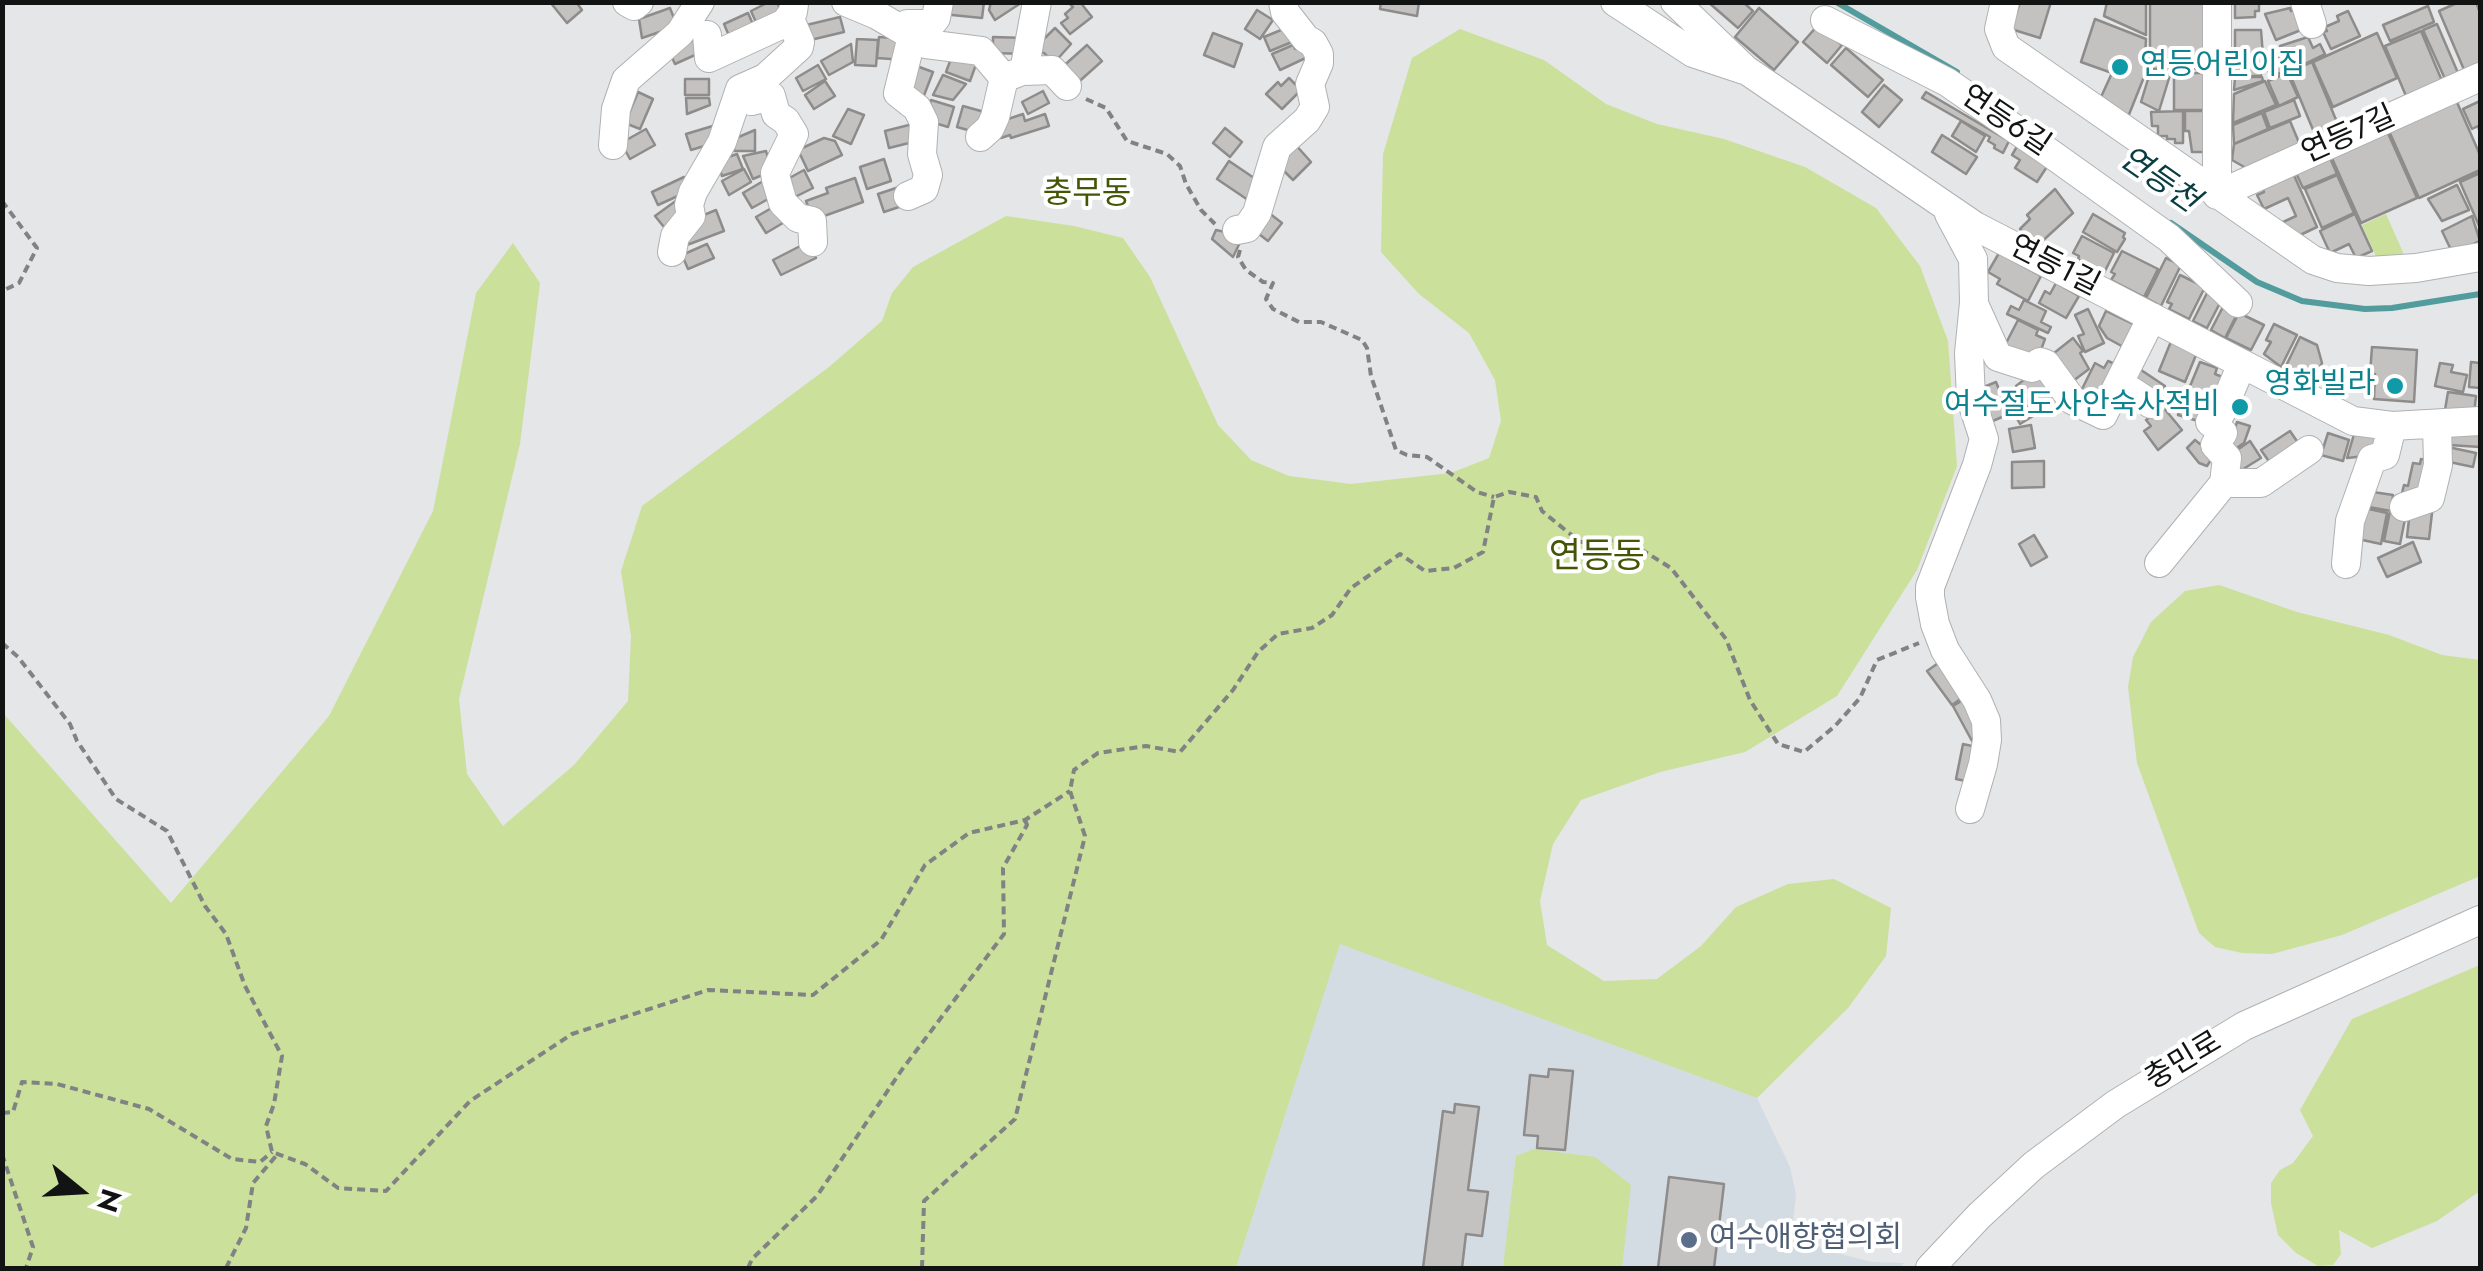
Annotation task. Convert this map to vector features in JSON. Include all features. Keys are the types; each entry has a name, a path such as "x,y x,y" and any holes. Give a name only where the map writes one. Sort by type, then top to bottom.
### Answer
{"street":[{"path":"628,2 634,6 640,2"},
{"path":"614,145 616,109 626,80 680,33 700,2"},
{"path":"846,2 870,11 926,44 981,51 1014,75 1052,70 1067,86"},
{"path":"908,196 924,189 928,176 922,154 924,122 917,108 898,93 907,24 930,24 936,18 939,2"},
{"path":"980,137 990,128 1014,75 1037,2"},
{"path":"1242,229 1257,213 1277,147 1307,120 1315,106 1310,84 1319,54 1285,12 1283,2"},
{"path":"1615,2 1693,54 1746,70"},
{"name":"연등1길","path":"1675,2 1746,70 1975,226 2353,421 2392,426 2480,421"},
{"name":"연등6길","path":"2005,2 1998,30 2006,47 2299,252 2337,268 2392,270 2480,257"},
{"path":"2217,2 2217,194"},
{"path":"672,252 675,236 690,216 693,192 722,142 740,88 765,78 800,42 792,11 709,58 708,36"},
{"name":"연등6길","path":"1824,20 1947,82 2050,152 2169,238 2238,303"},
{"name":"연등7길","path":"2217,194 2480,77"},
{"path":"740,88 752,101 771,96 776,114 794,134 776,179 784,203 798,218 812,222 813,242"},
{"path":"1943,205 1972,252 1974,303 1969,353 1972,399 1984,438 1978,466 1930,587 1934,624 1986,721 1984,764 1970,808"},
{"path":"1974,303 1998,357 2032,368 2040,362 2046,364 2072,400 2103,415 2152,318"},
{"path":"2159,563 2224,484 2227,458 2215,446 2223,433 2210,422 2221,413 2242,364"},
{"path":"2119,383 2151,404"},
{"path":"2404,506 2430,498 2438,465 2437,424"},
{"path":"2346,564 2350,521 2372,459 2387,451 2392,426"},
{"path":"2224,484 2260,483 2309,450"},
{"name":"충민로","path":"1930,1268 2034,1165 2116,1104 2244,1026 2480,920"}],"path":[{"path":"1067,86 1076,97 1106,108 1127,141 1167,154 1180,166 1201,210 1218,227 1242,229 1238,257 1246,270 1263,282 1273,283 1266,299 1273,309 1299,322 1320,322 1362,340 1396,450 1427,457 1477,492 1494,498 1509,492 1536,497 1542,511 1580,542 1626,540 1671,568 1726,639 1750,700 1778,744 1804,752 1860,698 1877,660 1919,643 1934,624"},
{"path":"2,200 37,248 19,283 2,292"},
{"path":"922,1268 924,1202 1015,1119 1085,836 1070,791 1074,770 1098,753 1146,746 1180,752 1233,690 1258,652 1278,634 1312,628 1332,615 1351,588 1400,554 1425,570 1454,568 1483,552 1494,498"},
{"path":"2,643 18,656 70,724 116,799 167,831 205,906 226,934 245,986 282,1056 266,1126 274,1154"},
{"path":"2,1113 13,1112 22,1082 57,1084 149,1109 232,1159 260,1162 274,1154 305,1164 338,1188 386,1191 470,1101 572,1034 708,990 813,995 880,940 925,865 969,832 1025,820 1070,791"},
{"path":"748,1268 817,1196 901,1071 1004,934 1003,868 1027,825 1025,820"},
{"path":"2,1154 33,1247 26,1268"},
{"path":"226,1268 246,1228 253,1184 274,1154"}],"shaded area":[{"path":"1340,943 1757,1098 1790,1167 1796,1195 1792,1230 1825,1250 1872,1262 1904,1263 1900,1268 1236,1268"}],"green space":[{"path":"1460,29 1544,60 1606,104 1657,124 1724,139 1805,167 1876,208 1920,266 1948,341 1957,466 1917,570 1837,696 1745,752 1660,772 1581,800 1553,844 1540,901 1547,945 1604,981 1657,979 1701,946 1736,907 1788,884 1834,879 1891,908 1886,956 1848,1008 1757,1098 1340,944 1236,1268 3,1268 3,713 171,903 329,716 433,511 476,293 513,243 540,283 520,444 459,699 467,774 503,826 574,765 628,701 631,636 621,571 642,506 829,367 882,321 892,293 913,267 1006,216 1123,238 1150,277 1218,425 1251,460 1289,476 1351,484 1451,473 1489,458 1501,421 1495,380 1469,333 1419,294 1381,252 1383,154 1412,58"},
{"path":"2386,214 2406,259 2378,261 2362,225"},
{"path":"2219,585 2297,612 2389,635 2442,655 2480,660 2480,876 2342,935 2272,954 2215,947 2199,933 2137,763 2128,687 2133,657 2151,622 2185,591"},
{"path":"2480,965 2480,1191 2437,1221 2372,1248 2339,1230 2341,1254 2333,1265 2318,1266 2296,1253 2278,1235 2271,1203 2271,1183 2280,1170 2293,1163 2313,1136 2300,1110 2352,1019"},
{"path":"1534,1149 1595,1157 1631,1185 1622,1268 1503,1268 1516,1156"}],"building":[{"path":"550,2 576,2 582,10 567,23"},
{"path":"777,2 784,18 759,29 751,11"},
{"path":"943,2 984,2 982,18 942,14"},
{"path":"991,2 1021,3 995,20 989,10"},
{"path":"1080,2 1092,17 1070,34 1061,23 1073,7 1069,3"},
{"path":"1381,2 1419,2 1417,16 1380,9"},
{"path":"1708,2 1743,2 1753,11 1738,28"},
{"path":"2020,2 2051,2 2040,38 2011,29"},
{"path":"2107,2 2146,2 2146,35 2104,16"},
{"path":"2150,2 2210,2 2210,69 2150,69"},
{"path":"2235,2 2259,2 2259,11 2255,11 2255,17 2235,18"},
{"path":"2459,2 2476,2 2480,13 2480,65 2465,72 2439,11"},
{"path":"2428,6 2434,22 2390,41 2383,25"},
{"path":"670,8 677,26 642,38 639,19"},
{"path":"1759,8 1798,42 1774,70 1735,37"},
{"path":"2298,9 2306,28 2276,40 2265,14"},
{"path":"1257,10 1273,20 1260,39 1245,29"},
{"path":"2348,11 2360,36 2331,49 2323,32 2327,31 2325,27 2339,21 2337,16"},
{"path":"748,13 756,31 732,43 724,24"},
{"path":"840,17 844,32 802,42 798,27"},
{"name":"연등어린이집","path":"2095,19 2146,39 2144,77 2128,117 2101,97 2112,73 2081,62"},
{"path":"2437,24 2458,73 2445,79 2423,30"},
{"path":"1818,25 1842,45 1827,63 1803,42"},
{"path":"1055,28 1071,44 1054,63 1044,53 1035,52 1038,37 1045,38"},
{"path":"1286,28 1292,42 1270,51 1264,37"},
{"path":"2235,30 2261,30 2261,76 2235,76"},
{"path":"2421,31 2442,81 2406,96 2385,46"},
{"path":"1213,33 1242,44 1234,67 1204,55"},
{"path":"2377,33 2397,78 2333,107 2313,62"},
{"path":"701,37 706,50 675,64 669,51"},
{"path":"879,37 905,39 904,60 877,58"},
{"path":"993,37 1026,38 1026,54 993,53"},
{"path":"2308,37 2313,48 2320,44 2325,54 2292,70 2280,46"},
{"path":"857,39 878,40 876,66 855,65"},
{"path":"851,44 853,62 829,75 821,61"},
{"path":"1087,45 1102,61 1073,87 1059,70"},
{"path":"1293,45 1310,56 1280,70 1272,54"},
{"path":"1846,48 1883,80 1868,97 1831,65"},
{"path":"2275,48 2285,71 2271,77 2267,69 2273,67 2266,52"},
{"path":"952,56 978,59 970,81 946,72"},
{"path":"2312,62 2339,127 2316,137 2289,72"},
{"path":"911,64 933,72 923,98 902,91"},
{"path":"818,65 826,79 803,91 796,78"},
{"path":"2158,71 2170,75 2159,111 2141,102 2149,76 2156,78"},
{"path":"2174,73 2206,73 2206,110 2174,110"},
{"path":"2287,73 2298,97 2279,106 2268,81"},
{"path":"943,75 966,84 953,100 933,95"},
{"path":"2235,77 2262,77 2263,81 2234,90"},
{"path":"1289,78 1301,90 1282,109 1266,94"},
{"path":"685,79 709,79 709,95 685,95"},
{"path":"825,81 835,96 814,109 805,95"},
{"path":"2265,81 2276,105 2233,123 2234,94"},
{"path":"1884,85 1902,100 1879,127 1862,112"},
{"path":"1043,91 1049,103 1028,114 1022,102"},
{"path":"638,92 653,99 640,129 625,123"},
{"path":"1926,92 2009,141 2003,153 1988,141 1990,137 1922,98"},
{"path":"686,98 709,98 710,105 687,114"},
{"path":"931,100 954,107 948,127 925,120"},
{"path":"2294,100 2300,116 2270,128 2264,112"},
{"path":"2456,100 2480,155 2480,170 2419,198 2389,131"},
{"path":"2480,101 2480,133 2478,126 2472,129 2463,109"},
{"path":"963,106 988,113 982,134 957,127"},
{"path":"848,109 864,115 851,144 833,136"},
{"path":"2183,111 2183,143 2158,136 2151,112"},
{"path":"2185,111 2211,111 2211,152 2192,152 2189,131 2185,131"},
{"path":"2262,113 2268,129 2234,144 2233,125"},
{"path":"1023,114 1025,121 1045,114 1049,126 1001,138 996,123"},
{"path":"1961,121 1985,136 1976,152 1952,136"},
{"path":"2290,121 2300,145 2246,168 2232,160 2234,144"},
{"path":"917,123 921,140 889,148 885,131"},
{"path":"716,125 721,141 691,150 686,134"},
{"path":"1225,128 1242,142 1230,157 1213,143"},
{"path":"646,129 655,145 630,159 621,143"},
{"path":"755,130 755,151 734,151 734,139"},
{"path":"2387,131 2417,198 2361,223 2331,156"},
{"path":"1942,135 1977,157 1966,174 1932,152"},
{"path":"824,138 835,141 842,155 808,171 798,150"},
{"path":"1294,143 1311,162 1293,180 1275,162"},
{"path":"2019,143 2050,162 2037,182 2015,168 2020,160 2012,155"},
{"path":"766,151 772,171 753,179 743,156"},
{"path":"737,154 743,169 722,176 717,161"},
{"path":"2330,158 2337,174 2303,188 2296,173"},
{"path":"884,159 891,181 867,189 860,167"},
{"path":"1229,161 1260,182 1248,200 1217,179"},
{"path":"744,169 751,182 729,195 722,181"},
{"path":"804,170 813,188 793,198 784,181"},
{"path":"2293,173 2317,227 2298,236 2281,223 2296,216 2288,198 2264,209 2257,195 2264,192 2262,187"},
{"path":"2480,173 2480,228 2460,182"},
{"path":"2337,175 2354,213 2322,228 2305,189"},
{"path":"684,177 691,190 658,205 652,192"},
{"path":"770,177 779,193 752,208 743,193"},
{"path":"855,178 863,202 813,220 806,201 828,193 826,188"},
{"path":"2457,185 2469,210 2442,221 2428,199"},
{"path":"899,187 905,205 884,212 878,194"},
{"path":"2055,189 2073,213 2037,246 2020,229 2030,219 2027,215"},
{"path":"677,200 689,216 668,232 655,216"},
{"path":"775,206 788,220 766,233 756,217"},
{"path":"716,210 724,231 679,248 699,217"},
{"path":"1269,213 1282,223 1268,241 1255,231"},
{"path":"2093,214 2125,233 2117,252 2083,232"},
{"path":"2355,214 2372,251 2356,258 2349,244 2330,253 2320,231"},
{"path":"2472,216 2480,241 2453,254 2442,231"},
{"path":"1216,230 1243,236 1233,257 1212,239"},
{"path":"2082,236 2114,253 2104,273 2073,253"},
{"path":"808,242 816,258 781,275 773,260"},
{"path":"707,244 714,258 688,269 682,255"},
{"path":"2122,251 2158,269 2144,297 2111,280"},
{"path":"1999,253 2041,276 2028,301 1997,284 2000,279 1988,272"},
{"path":"2166,258 2181,265 2161,306 2146,298"},
{"path":"2180,275 2205,287 2189,319 2169,309 2172,304 2167,302"},
{"path":"2056,283 2079,296 2066,318 2039,303 2045,291 2050,294"},
{"path":"2208,291 2222,299 2207,328 2193,321"},
{"path":"2024,300 2046,311 2041,322 2051,327 2048,333 2007,314 2011,306 2019,310"},
{"path":"2226,301 2240,308 2225,338 2211,330"},
{"path":"2088,309 2104,343 2085,352 2078,336 2084,334 2075,315"},
{"path":"2106,311 2139,327 2127,349 2107,338 2099,326"},
{"path":"2239,313 2264,325 2251,350 2226,338"},
{"path":"2018,320 2038,330 2036,335 2045,339 2035,366 2003,349"},
{"path":"2274,324 2297,335 2281,367 2264,354"},
{"path":"2300,337 2317,345 2322,363 2311,384 2284,370"},
{"path":"2073,338 2089,369 2069,384 2049,357"},
{"path":"2172,339 2198,350 2185,382 2159,371"},
{"name":"영화빌라","path":"2372,347 2417,350 2414,402 2374,399 2375,374 2370,374"},
{"path":"2108,361 2122,367 2103,407 2079,395 2095,363 2104,368"},
{"path":"2200,362 2217,368 2215,374 2230,380 2221,404 2188,391"},
{"path":"2471,362 2480,363 2480,388 2469,387"},
{"path":"2440,363 2453,365 2451,372 2467,375 2463,392 2435,386"},
{"path":"2043,365 2064,392 2037,413 2016,386"},
{"path":"2138,368 2165,386 2155,401 2128,383"},
{"path":"1996,382 2009,414 1988,423 1974,391"},
{"path":"2448,392 2476,396 2474,414 2445,410"},
{"path":"2022,396 2033,416 2020,424 2009,404"},
{"path":"2182,401 2212,410 2208,424 2178,415"},
{"path":"2163,407 2182,430 2158,450 2144,431 2151,426 2146,420"},
{"path":"2237,422 2250,426 2244,443 2227,454"},
{"path":"2031,425 2035,448 2013,452 2009,429"},
{"path":"2290,431 2303,450 2275,470 2261,450"},
{"path":"2355,431 2388,439 2384,454 2347,458"},
{"path":"2480,431 2480,447 2449,445 2449,433"},
{"path":"2328,433 2349,440 2343,461 2321,455"},
{"path":"2195,440 2214,455 2207,466 2199,463 2187,448"},
{"path":"2250,441 2261,458 2240,471 2230,455"},
{"path":"2443,446 2476,453 2473,467 2440,460"},
{"path":"2421,459 2436,462 2420,501 2401,497 2413,463 2420,464"},
{"path":"2044,461 2044,487 2012,488 2012,462"},
{"path":"2366,491 2393,495 2391,511 2363,506"},
{"path":"2360,507 2387,513 2381,544 2353,538"},
{"path":"2410,510 2432,513 2429,539 2407,537"},
{"path":"2390,511 2406,514 2400,544 2384,541"},
{"path":"2034,535 2047,557 2031,566 2019,544"},
{"path":"2413,542 2421,562 2387,577 2378,558"},
{"path":"1944,659 1969,693 1952,705 1927,671"},
{"path":"1970,696 1984,740 1972,741 1953,706"},
{"path":"1963,744 1981,748 1975,783 1956,779"},
{"path":"1549,1069 1573,1071 1565,1150 1537,1148 1538,1136 1524,1135 1530,1075 1548,1077"},
{"path":"1455,1104 1479,1107 1468,1190 1488,1192 1482,1236 1466,1234 1462,1268 1423,1268 1443,1111 1454,1113"},
{"path":"1669,1177 1724,1184 1714,1268 1658,1268"}],"waterway":[{"name":"연등천","path":"1836,2 1957,72"},
{"name":"연등천","path":"2171,223 2257,282 2302,301 2365,309 2392,308 2480,294"}],"place":[{"name":"연등어린이집","path":"2120,67"},
{"name":"영화빌라","path":"2395,386"},
{"name":"여수절도사안숙사적비","path":"2240,407"},
{"name":"여수애향협의회","path":"1689,1240"}],"district":[{"name":"충무동","path":"1087,195"},
{"name":"연등동","path":"1597,559"}]}
